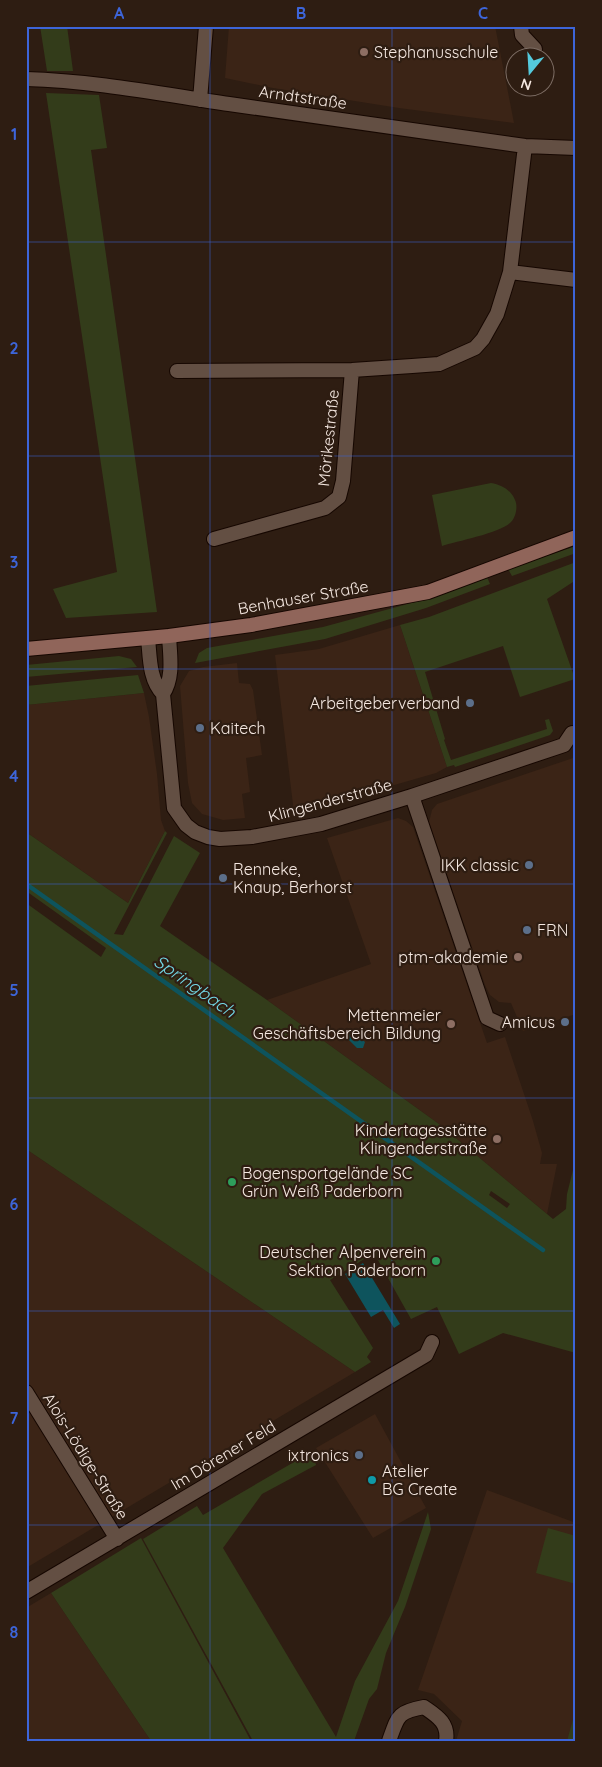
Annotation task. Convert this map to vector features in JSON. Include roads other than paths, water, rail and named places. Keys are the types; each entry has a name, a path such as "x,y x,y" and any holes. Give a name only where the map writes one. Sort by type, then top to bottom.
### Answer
{"main road":[{"name":"Benhauser Straße","path":"26,649 169,636 251,625 428,592 576,537"}],"street":[{"path":"200,100 206,26"},
{"path":"521,26 522,35 534,48"},
{"name":"Arndtstraße","path":"26,79 57,80 133,89 525,146 576,148"},
{"name":"Mörikestraße","path":"177,370 352,370 439,364 475,348 483,339 497,314 510,272 525,146"},
{"path":"510,272 576,280"},
{"name":"Mörikestraße","path":"214,538 325,508 338,497 344,481 352,370"},
{"name":"Klingenderstraße","path":"169,636 171,667 168,686 163,694 174,808 186,825 195,832 208,837 240,838 320,824 412,796 564,745 572,733"},
{"name":"Klingenderstraße","path":"148,638 151,668 157,688 163,694"},
{"name":"Klingenderstraße","path":"412,796 488,1018 500,1024"},
{"name":"Im Dörener Feld","path":"26,1592 426,1355 432,1342"},
{"name":"Alois-Lödige-Straße","path":"26,1392 117,1538"},
{"path":"389,1741 397,1718 407,1710 424,1708 440,1717 447,1733 446,1741"}],"water":[{"path":"351,1030 365,1042 363,1048 357,1048 346,1037 346,1034"},
{"path":"363,1263 400,1324 394,1328 383,1310 371,1317 345,1274"}],"waterway":[{"name":"Springbach","path":"26,884 543,1250"}],"place":[{"name":"Stephanusschule","path":"364,52"},
{"name":"Arbeitgeberverband","path":"470,703"},
{"name":"Kaitech","path":"200,728"},
{"name":"IKK classic","path":"529,865"},
{"name":"Renneke, Knaup, Berhorst","path":"223,878"},
{"name":"FRN","path":"527,930"},
{"name":"ptm-akademie","path":"518,957"},
{"name":"Amicus","path":"565,1022"},
{"name":"Mettenmeier Geschäftsbereich Bildung","path":"451,1024"},
{"name":"Kindertagesstätte Klingenderstraße","path":"497,1139"},
{"name":"Bogensportgelände SC Grün Weiß Paderborn","path":"232,1182"},
{"name":"Deutscher Alpenverein Sektion Paderborn","path":"436,1261"},
{"name":"ixtronics","path":"359,1455"},
{"name":"Atelier BG Create","path":"372,1480"}]}
